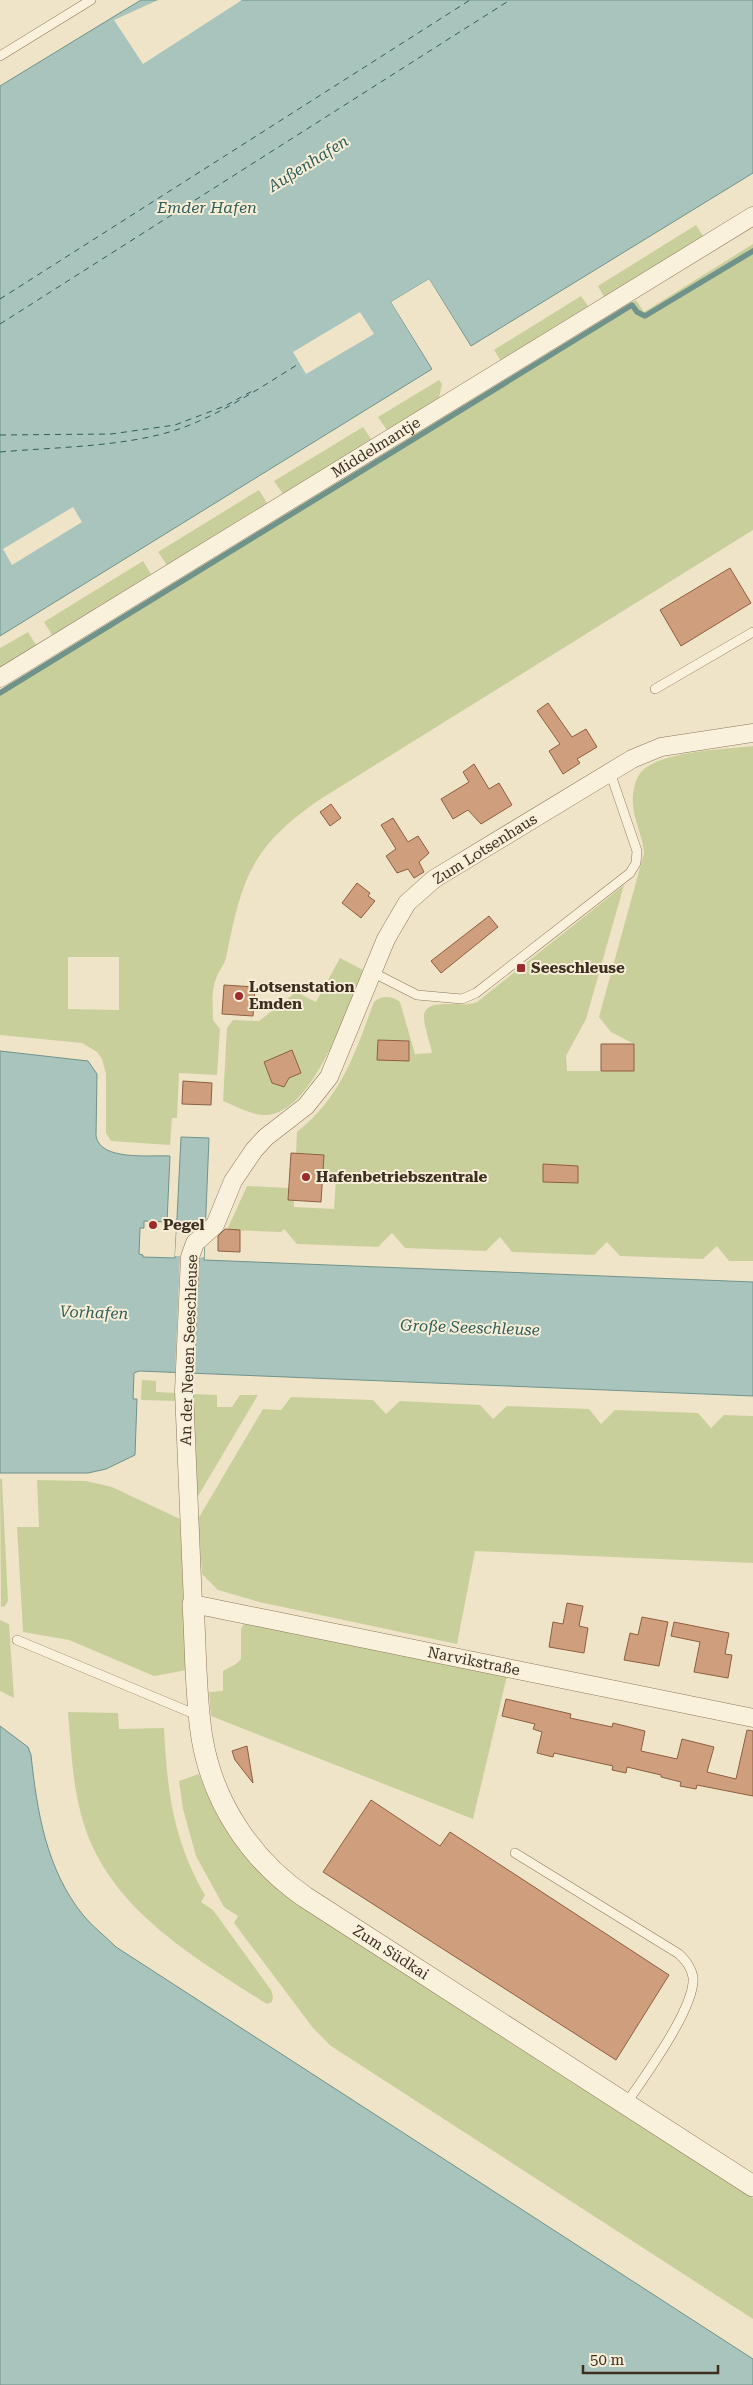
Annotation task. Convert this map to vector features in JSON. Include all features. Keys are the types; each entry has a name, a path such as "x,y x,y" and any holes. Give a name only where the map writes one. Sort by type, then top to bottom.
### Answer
{"street":[{"name":"Middelmantje","path":"0,678 753,216"},
{"name":"Zum Lotsenhaus","path":"280,1127 306,1106 328,1077 386,939 407,903 434,879 632,759 661,747 753,733"},
{"name":"An der Neuen Seeschleuse","path":"194,1604 185,1454 185,1375 190,1257 195,1243 216,1225 233,1182 245,1163 266,1137 280,1127"},
{"name":"Zum Südkai","path":"194,1604 200,1716 206,1758 222,1800 245,1840 269,1868 305,1897 753,2186"},
{"name":"Narvikstraße","path":"194,1604 753,1718"}],"lane":[{"path":"0,56 92,0"},
{"path":"655,689 753,632"},
{"path":"372,972 412,994 467,998 476,994 630,873 636,863 638,851 610,772"},
{"path":"17,1640 200,1716"},
{"path":"515,1853 679,1954 689,1964 693,1978 687,2005 626,2104"}],"green space":[{"path":"696,225 703,236 604,297 598,286"},
{"path":"753,244 753,530 319,800 296,817 278,834 263,850 244,886 226,958 214,983 213,1020 220,1029 217,1075 179,1073 177,1118 172,1118 170,1145 111,1141 106,1133 106,1074 102,1059 97,1052 82,1043 0,1035 0,690 636,300 644,312","holes":["68,957 119,957 119,1010 68,1009"]},
{"path":"581,296 588,306 501,361 494,350"},
{"path":"439,380 442,384 439,398 387,430 378,417"},
{"path":"363,427 371,439 283,494 274,481"},
{"path":"259,490 267,503 167,565 158,552"},
{"path":"143,561 151,574 52,635 44,622"},
{"path":"28,632 36,645 0,667 0,648"},
{"path":"753,746 753,1261 729,1261 717,1246 703,1259 620,1256 607,1242 594,1255 512,1252 500,1237 486,1251 405,1248 392,1233 378,1247 297,1244 284,1229 281,1232 227,1230 247,1186 289,1188 288,1200 294,1201 294,1207 334,1209 336,1177 323,1176 324,1155 296,1153 297,1132 325,1104 345,1073 374,1002 380,998 387,997 394,998 400,1002 415,1054 432,1053 424,1019 425,1012 429,1007 477,1002 624,885 586,1019 566,1056 567,1071 634,1071 634,1044 611,1032 599,1017 644,853 633,805 633,793 636,782 639,775 647,767 674,756 709,750"},
{"path":"340,958 363,970 327,1055 300,1096 284,1109 267,1115 250,1112 223,1101 227,1028 233,1020 259,1021 296,992 316,1002"},
{"path":"142,1380 156,1381 156,1392 176,1393 176,1401 141,1400"},
{"path":"193,1394 217,1395 217,1407 232,1407 240,1395 258,1395 197,1498"},
{"path":"291,1397 373,1400 386,1414 400,1401 480,1405 493,1419 507,1406 589,1409 601,1424 615,1410 698,1413 711,1428 724,1415 753,1416 753,1563 475,1551 457,1644 259,1602 218,1590 202,1574 198,1519 263,1409 281,1410"},
{"path":"0,1479 2,1479 8,1601 5,1606 1,1607"},
{"path":"37,1480 86,1481 112,1487 180,1519 187,1670 154,1676 69,1640 23,1632 17,1527 39,1527"},
{"path":"0,1620 9,1624 14,1698 0,1691"},
{"path":"245,1621 507,1676 473,1819 211,1716 209,1692 223,1691 223,1671 241,1659 241,1629"},
{"path":"68,1712 118,1713 119,1729 164,1728 167,1773 174,1814 194,1875 205,1895 201,1902 213,1910 271,1990 272,2002 267,2004 262,2001 179,1945 129,1901 109,1875 92,1846 81,1814 74,1776"},
{"path":"199,1774 213,1808 232,1839 243,1854 281,1893 753,2198 753,2319 331,2046 313,2028 234,1923 238,1916 224,1907 196,1856 183,1809 179,1781"}],"water":[{"name":"Emder Hafen","path":"141,0 753,0 753,173 471,346 429,279 391,302 432,369 0,636 0,86"},
{"path":"0,1051 88,1061 97,1074 96,1136 99,1144 106,1150 127,1155 170,1156 167,1222 144,1221 144,1228 140,1228 139,1254 143,1255 143,1257 175,1258 181,1137 209,1138 204,1260 753,1282 753,1396 139,1371 134,1373 133,1399 137,1399 135,1455 106,1469 88,1473 0,1473"},
{"path":"0,1726 28,1747 45,1839 60,1878 70,1897 83,1915 116,1947 753,2359 753,2385 0,2385"}],"pier":[{"path":"158,0 242,0 143,64 114,20"},
{"path":"429,279 472,349 468,348 429,282 395,303 435,368 434,371 391,302"},
{"path":"360,312 374,334 306,374 293,352"},
{"path":"73,507 82,522 12,565 3,549"},
{"path":"177,1223 205,1224 204,1257 199,1258 194,1375 175,1374 180,1256 175,1256"}],"building":[{"path":"730,568 751,603 681,646 660,610"},
{"path":"548,703 572,737 586,729 597,747 577,759 580,763 563,774 549,751 560,744 537,711"},
{"path":"474,764 489,789 499,783 512,805 481,824 468,810 453,819 441,799 469,782 463,772"},
{"path":"331,804 341,818 330,826 320,812"},
{"path":"393,818 408,842 418,836 429,853 419,862 424,872 414,878 408,869 397,873 386,856 396,849 381,825"},
{"path":"357,883 370,893 368,896 375,901 361,918 342,903"},
{"path":"489,916 498,927 441,973 431,961"},
{"name":"Lotsenstation Emden","path":"224,985 255,987 253,1016 222,1014"},
{"path":"378,1040 409,1041 409,1061 377,1060"},
{"path":"601,1044 634,1044 634,1071 601,1071"},
{"path":"292,1050 301,1073 289,1078 284,1087 272,1083 264,1062"},
{"path":"183,1081 212,1083 211,1105 182,1104"},
{"name":"Hafenbetriebszentrale","path":"291,1153 324,1155 321,1202 288,1200"},
{"path":"543,1164 578,1166 578,1183 543,1182"},
{"path":"225,1229 240,1230 240,1252 218,1251 218,1236"},
{"path":"567,1603 583,1606 579,1626 588,1628 584,1653 549,1647 553,1622 563,1624"},
{"path":"642,1617 668,1622 659,1666 624,1660 630,1633 638,1635"},
{"path":"674,1622 729,1633 725,1654 732,1655 728,1678 694,1672 700,1642 671,1636"},
{"path":"506,1699 571,1714 570,1718 612,1727 613,1723 645,1731 641,1751 677,1759 682,1739 714,1747 707,1772 736,1779 747,1730 753,1731 753,1796 697,1785 696,1789 680,1786 681,1782 627,1767 626,1773 612,1770 613,1766 554,1753 553,1757 537,1753 542,1732 533,1729 535,1724 502,1716"},
{"path":"247,1746 253,1783 235,1760 232,1751"},
{"path":"371,1800 440,1846 450,1832 669,1975 616,2060 323,1872"}],"waterway":[{"path":"0,693 632,305 637,312 645,316 753,251"}],"ferry route":[{"path":"0,299 470,0"},
{"path":"0,324 510,0"},
{"path":"0,452 114,443 179,429 226,408 300,363"},
{"path":"0,435 111,434 175,425 225,406 254,390"}],"place":[{"name":"Seeschleuse","path":"521,968"},
{"name":"Lotsenstation Emden","path":"239,996"},
{"name":"Hafenbetriebszentrale","path":"306,1177"},
{"name":"Pegel","path":"153,1225"}],"water label":[{"name":"Außenhafen","path":"308,163"},
{"name":"Vorhafen","path":"94,1312"},
{"name":"Große Seeschleuse","path":"470,1327"}]}
